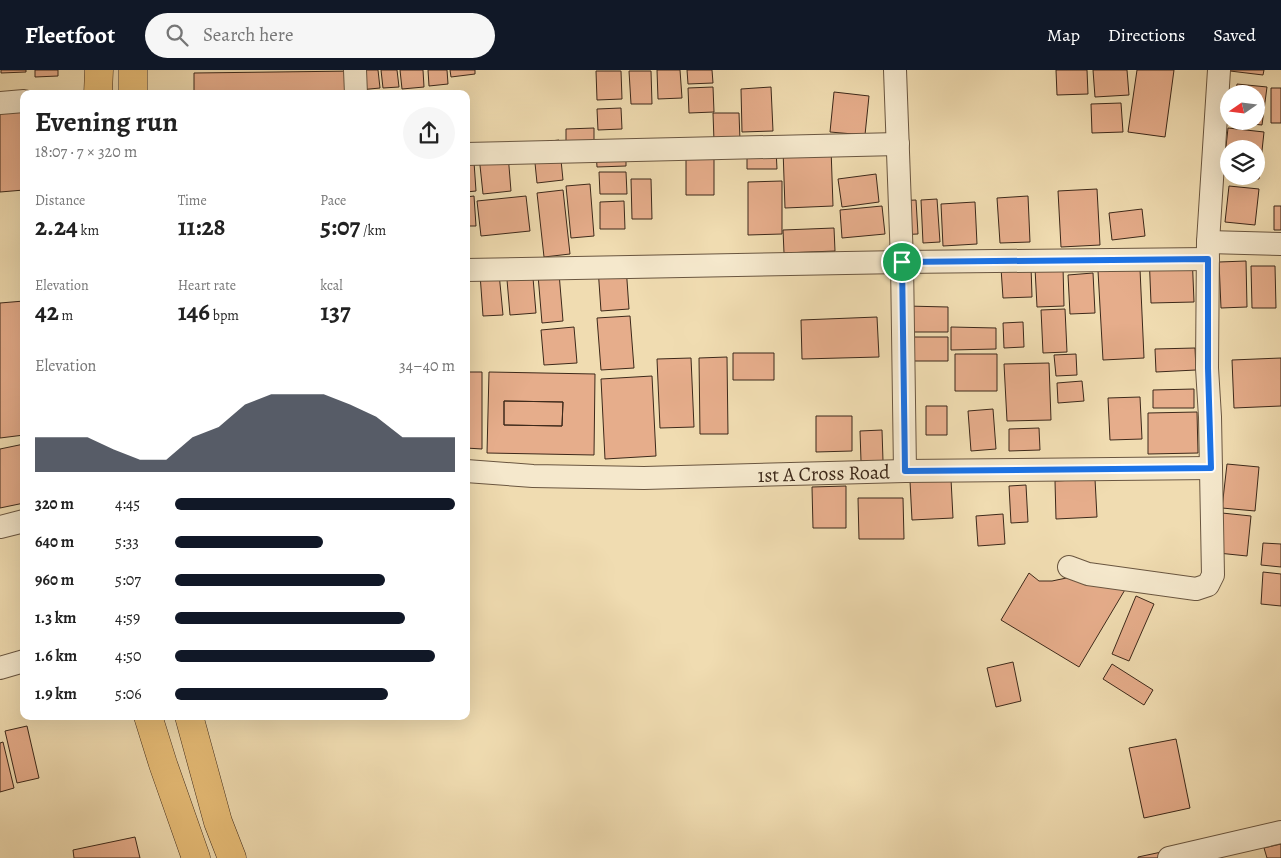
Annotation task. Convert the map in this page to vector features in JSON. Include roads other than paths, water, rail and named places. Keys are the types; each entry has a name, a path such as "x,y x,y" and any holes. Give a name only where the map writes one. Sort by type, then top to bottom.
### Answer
{"main road":[{"path":"98,90 99,70"},
{"path":"133,70 133,90"},
{"path":"149,720 196,858"},
{"path":"190,720 218,822 232,858"}],"street":[{"path":"355,70 356,90"},
{"path":"895,70 902,262 905,471"},
{"path":"1069,567 1088,574 1196,589 1208,585 1213,574 1208,368 1208,251 1219,70"},
{"path":"0,103 20,101"},
{"path":"470,154 898,144"},
{"path":"470,270 902,262 1208,251 1281,244"},
{"name":"1st A Cross Road","path":"470,471 542,476 624,478 905,471 1211,468"},
{"path":"0,527 20,522"},
{"path":"0,668 20,662"},
{"path":"1169,858 1281,832"}]}
